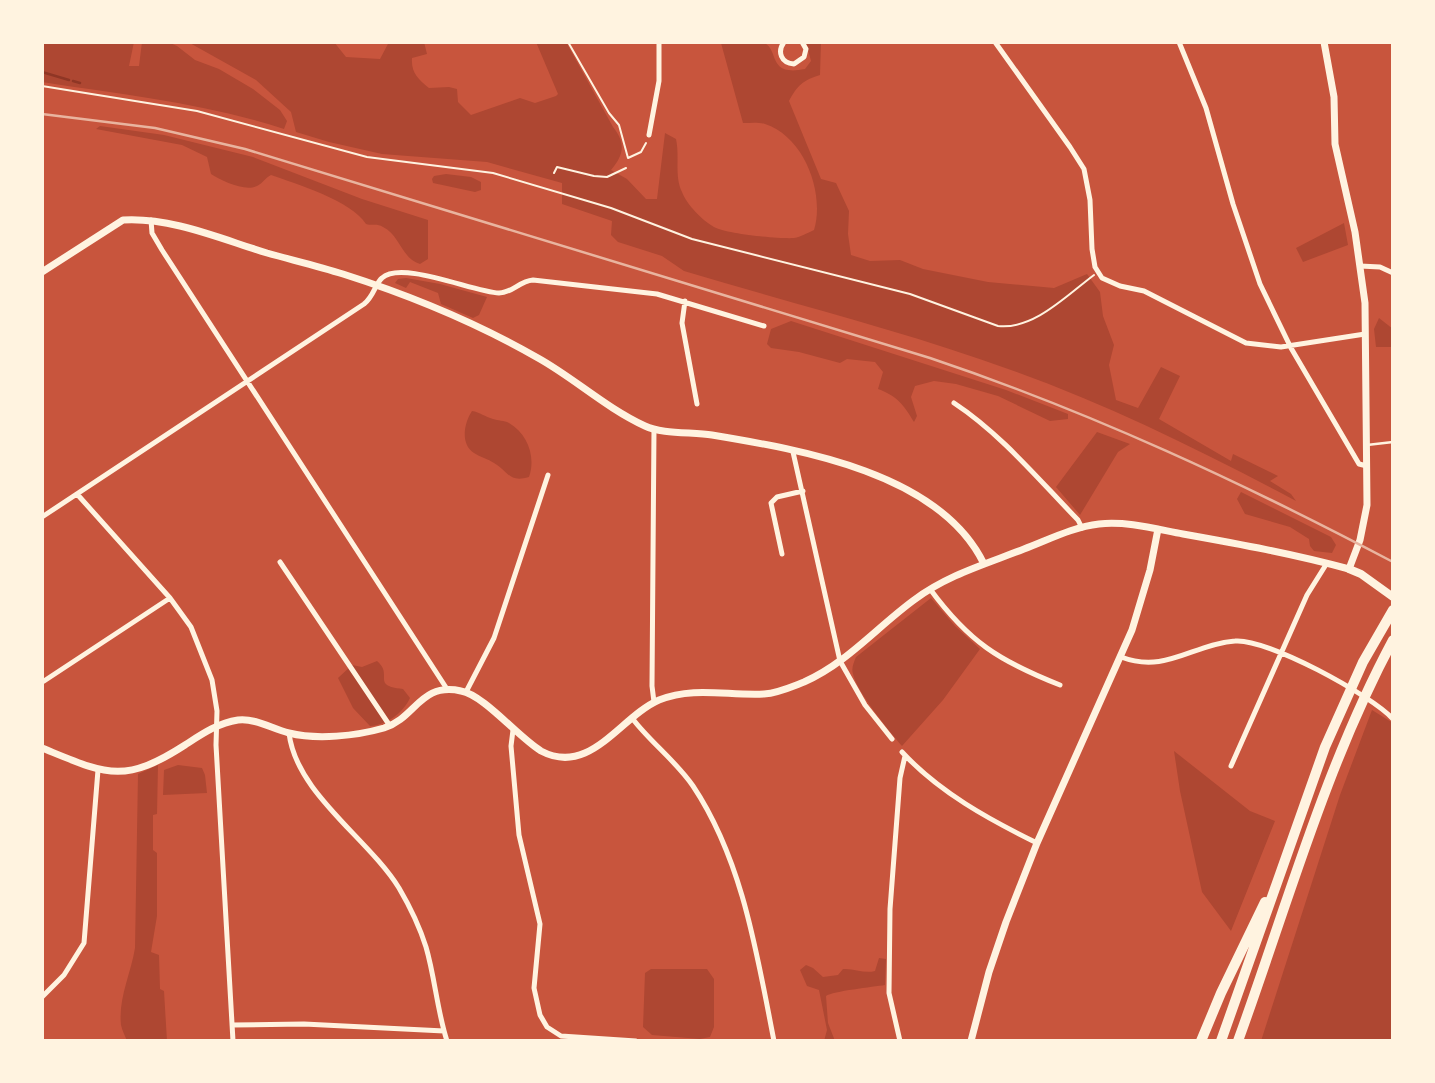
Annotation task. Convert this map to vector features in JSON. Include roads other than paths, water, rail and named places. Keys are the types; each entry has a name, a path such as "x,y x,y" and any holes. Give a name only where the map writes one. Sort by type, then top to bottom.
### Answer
{"highway":[{"path":"1221,1041 1334,727 1363,662 1391,613"},
{"path":"1238,1041 1332,773 1356,714 1393,640"},
{"path":"1201,1041 1249,933 1281,871"},
{"path":"1246,1041 1264,968"}],"main road":[{"path":"1349,569 1362,574 1393,597"}],"street":[{"path":"649,135 659,81 659,42"},
{"path":"783,42 780,56 786,62 794,64 804,57 806,49 802,42"},
{"path":"995,42 1084,169 1090,200 1092,249 1097,273 1102,278 1120,286 1144,291 1238,340 1269,347 1365,334"},
{"path":"1179,42 1206,108 1259,284 1290,346 1359,464 1367,466"},
{"path":"42,748 98,770 120,773 162,758 217,726 244,720 307,736 336,735 390,726 426,695 447,689 467,692 480,700 513,730 547,754 569,758 599,746 654,702 671,695 690,692 775,692 814,677 840,661 930,589 984,564 1082,528 1099,524 1119,524 1158,529 1279,551 1349,569 1363,530 1367,505 1365,334 1360,266 1335,144 1334,97 1324,42"},
{"path":"42,272 123,220 151,220 200,232 378,286 468,323 538,358 586,392 647,427 713,435 857,467 910,491 966,535 984,564"},
{"path":"151,220 156,241 447,689"},
{"path":"1360,266 1380,267 1393,273"},
{"path":"42,517 364,304 372,296 380,279 387,275 416,274 495,293 507,292 521,282 533,280 657,294 764,326"},
{"path":"684,301 682,323 698,404"},
{"path":"954,403 1003,444 1078,520 1082,528"},
{"path":"654,429 654,702"},
{"path":"793,452 840,661 865,705 891,739"},
{"path":"467,692 494,638 548,475"},
{"path":"782,554 771,503 777,497 803,491"},
{"path":"77,494 170,597 191,626 212,680 217,726 216,756 233,1041"},
{"path":"971,1041 993,960 1037,843 1121,657 1142,603 1158,529"},
{"path":"280,562 390,726"},
{"path":"1231,766 1312,583 1322,574 1328,563"},
{"path":"930,589 957,625 993,654 1060,685"},
{"path":"44,681 170,597"},
{"path":"1121,657 1142,664 1154,663 1238,640 1250,642 1281,654 1366,696 1393,719"},
{"path":"632,718 687,778 712,820 746,907 774,1041"},
{"path":"513,730 511,746 519,835 540,924 534,989 540,1015 547,1027 561,1036 636,1041"},
{"path":"289,733 293,755 319,795 381,862 400,890 425,945 447,1041"},
{"path":"900,1041 889,993 890,909 904,754 935,783 961,802 1037,843"},
{"path":"42,997 64,975 84,943 98,770"},
{"path":"232,1025 304,1024 444,1031"}],"lane":[{"path":"1367,445 1393,442"}],"waterway":[{"path":"42,72 69,80"},
{"path":"73,81 80,83"}],"railway":[{"path":"42,114 155,128 245,149 930,358 1108,425 1280,504 1393,562"}]}
